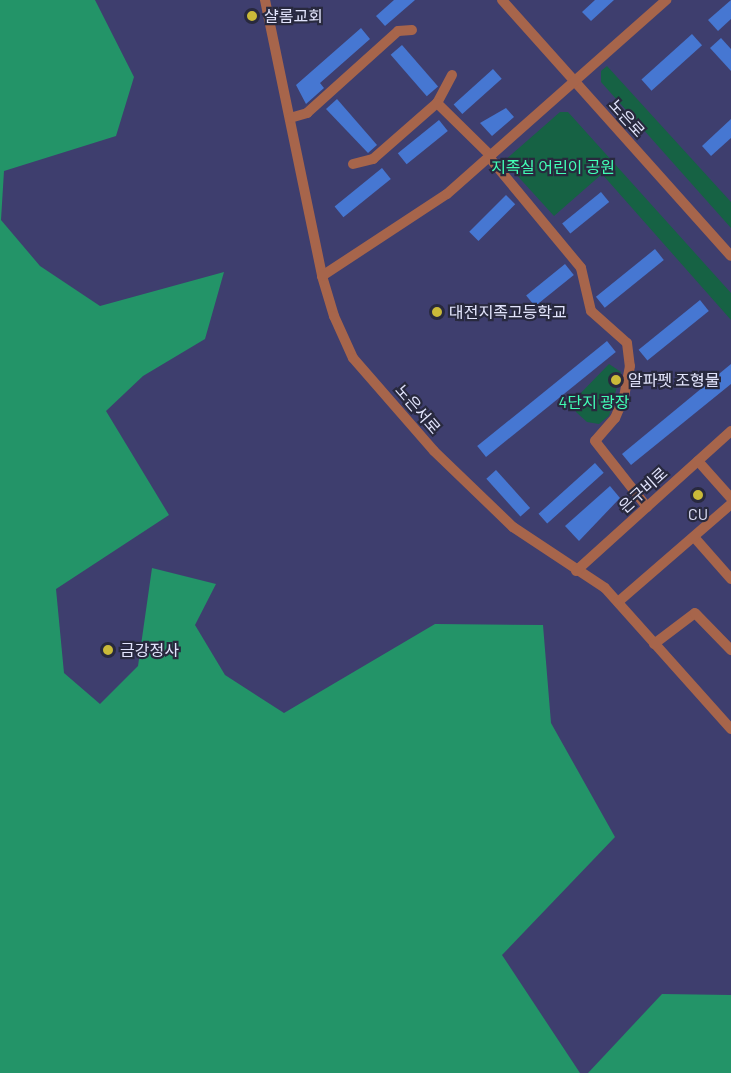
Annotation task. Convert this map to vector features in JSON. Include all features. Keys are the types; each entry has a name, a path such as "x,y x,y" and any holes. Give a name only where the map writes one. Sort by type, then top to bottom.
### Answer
{"street":[{"name":"노은서로","path":"265,0 322,276 334,316 353,358 434,451 513,527 576,571 605,588 731,729"},
{"name":"노은로","path":"502,0 731,256"},
{"path":"322,276 447,194 666,0"},
{"path":"290,118 307,114 398,31 412,30"},
{"path":"353,164 373,159 436,103 452,75"},
{"path":"436,103 490,157 581,268 591,311 627,343 630,366 624,397 615,418 595,441 647,507"},
{"name":"은구비로","path":"576,571 731,431"},
{"path":"698,461 731,498"},
{"path":"618,602 731,504"},
{"path":"694,537 731,579"},
{"path":"654,644 695,613 731,650"}],"green space":[{"path":"0,0 95,0 134,77 116,136 4,171 1,220 40,266 100,306 224,272 205,339 143,376 106,411 169,515 56,589 64,673 100,704 138,666 152,568 216,584 195,625 225,675 284,713 435,624 543,625 551,723 615,837 502,955 580,1073 0,1073"},
{"path":"607,66 731,202 731,228 601,82 601,71"},
{"name":"지족실 어린이 공원","path":"560,112 568,112 731,293 731,320 602,174 554,216 504,161"},
{"name":"4단지 광장","path":"609,364 621,372 609,416 599,424 587,422 576,412 573,401"},
{"path":"662,994 731,995 731,1073 588,1073"}],"building":[{"path":"394,0 415,0 385,26 376,16"},
{"path":"595,0 614,0 591,21 582,12"},
{"path":"731,0 731,19 718,31 708,20"},
{"path":"361,28 370,39 320,83 324,88 306,104 296,85"},
{"path":"692,34 702,45 652,91 641,80"},
{"path":"721,38 731,49 731,71 710,48"},
{"path":"402,45 438,87 427,96 391,55"},
{"path":"493,69 502,79 462,114 454,104"},
{"path":"337,99 377,145 368,153 326,109"},
{"path":"506,108 514,117 492,136 480,123"},
{"path":"731,119 731,138 711,156 702,146"},
{"path":"439,120 448,131 407,164 398,153"},
{"path":"382,168 391,179 343,217 335,206"},
{"path":"601,192 609,202 570,234 562,223"},
{"path":"506,195 515,204 478,241 469,232"},
{"path":"655,249 664,260 605,308 596,297"},
{"path":"565,264 574,275 535,306 526,295"},
{"path":"700,300 709,311 647,361 639,350"},
{"path":"607,341 616,352 486,457 477,446"},
{"path":"731,364 731,384 631,465 622,454"},
{"path":"595,463 604,473 547,524 539,514"},
{"path":"496,470 530,508 520,517 486,479"},
{"path":"610,486 620,498 579,541 565,526"}],"place":[{"name":"샬롬교회","path":"252,16"},
{"name":"대전지족고등학교","path":"437,312"},
{"name":"알파펫 조형물","path":"616,380"},
{"name":"CU","path":"698,495"},
{"name":"금강정사","path":"108,650"}]}
